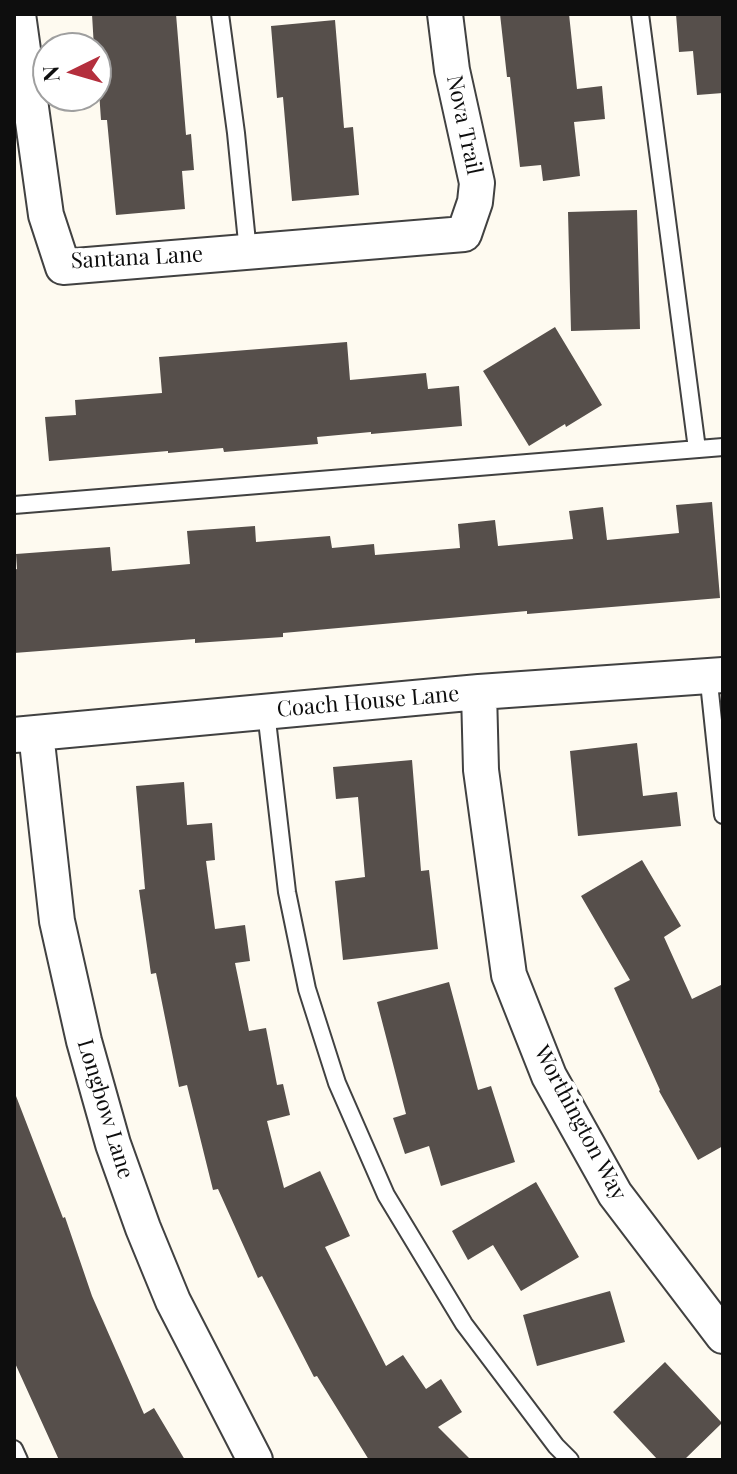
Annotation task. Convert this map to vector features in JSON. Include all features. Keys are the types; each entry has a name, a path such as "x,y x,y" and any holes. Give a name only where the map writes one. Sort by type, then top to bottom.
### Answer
{"street":[{"name":"Santana Lane","path":"18,14 46,215 63,267 464,234"},
{"name":"Nova Trail","path":"445,14 452,70 477,183 475,202 464,234"},
{"name":"Coach House Lane","path":"25,734 479,692 717,676"},
{"name":"Worthington Way","path":"479,692 481,770 509,975 549,1076 615,1194 723,1336"},
{"name":"Longbow Lane","path":"25,734 57,921 84,1041 113,1144 173,1301 255,1460"}],"lane":[{"path":"220,14 248,252"},
{"path":"640,14 697,449"},
{"path":"14,505 723,447"},
{"path":"717,676 710,692 723,815"},
{"path":"266,712 287,892 307,989 337,1083 386,1195 464,1324 556,1446 570,1460"},
{"path":"14,1449 19,1460"}],"building":[{"path":"92,14 176,14 186,135 191,134 194,170 182,171 185,209 116,215 107,120 101,120 100,112 112,112 112,32 93,32"},
{"path":"500,14 569,14 577,89 602,86 605,119 574,122 580,176 543,181 541,165 520,167"},
{"path":"676,14 723,14 723,93 697,95 693,51 679,52"},
{"path":"335,20 344,128 353,127 359,195 292,201 283,97 277,98 271,26"},
{"path":"637,210 640,329 571,331 568,212"},
{"path":"555,327 602,405 529,446 483,371"},
{"path":"347,342 350,380 426,373 428,389 459,386 462,426 317,437 318,444 224,452 223,448 49,461 45,417 76,415 75,400 162,393 159,357"},
{"path":"712,502 720,598 527,614 527,611 283,633 283,637 195,643 195,639 14,653 16,554 110,547 112,571 190,564 187,531 255,526 256,542 330,536 332,548 374,544 375,555 460,548 458,524 495,520 498,546 573,539 569,511 603,507 607,540 679,533 676,505"},
{"path":"637,743 643,796 677,792 681,826 578,836 570,751"},
{"path":"412,760 421,871 429,870 438,949 343,960 335,881 365,877 358,797 336,799 333,767"},
{"path":"184,782 187,825 212,823 215,860 206,861 215,929 245,925 250,961 235,963 249,1031 266,1028 277,1085 283,1084 290,1115 267,1121 284,1188 320,1171 350,1236 325,1247 386,1366 403,1355 426,1389 441,1379 462,1412 438,1427 471,1460 369,1460 317,1376 314,1377 262,1276 258,1278 218,1189 213,1190 187,1085 179,1087 156,973 151,974 139,890 145,889 136,786"},
{"path":"642,860 681,926 664,937 692,999 723,984 723,1146 698,1160 659,1091 614,988 630,980 581,896"},
{"path":"449,982 478,1090 491,1086 515,1162 441,1186 429,1146 405,1154 393,1118 406,1114 377,1002"},
{"path":"16,1096 65,1217 92,1296 144,1414 154,1408 185,1460 59,1460 14,1361"},
{"path":"536,1182 579,1257 521,1291 493,1245 468,1260 452,1231"},
{"path":"610,1291 625,1342 537,1366 523,1315"},
{"path":"665,1362 722,1423 684,1460 658,1460 613,1412"}]}
